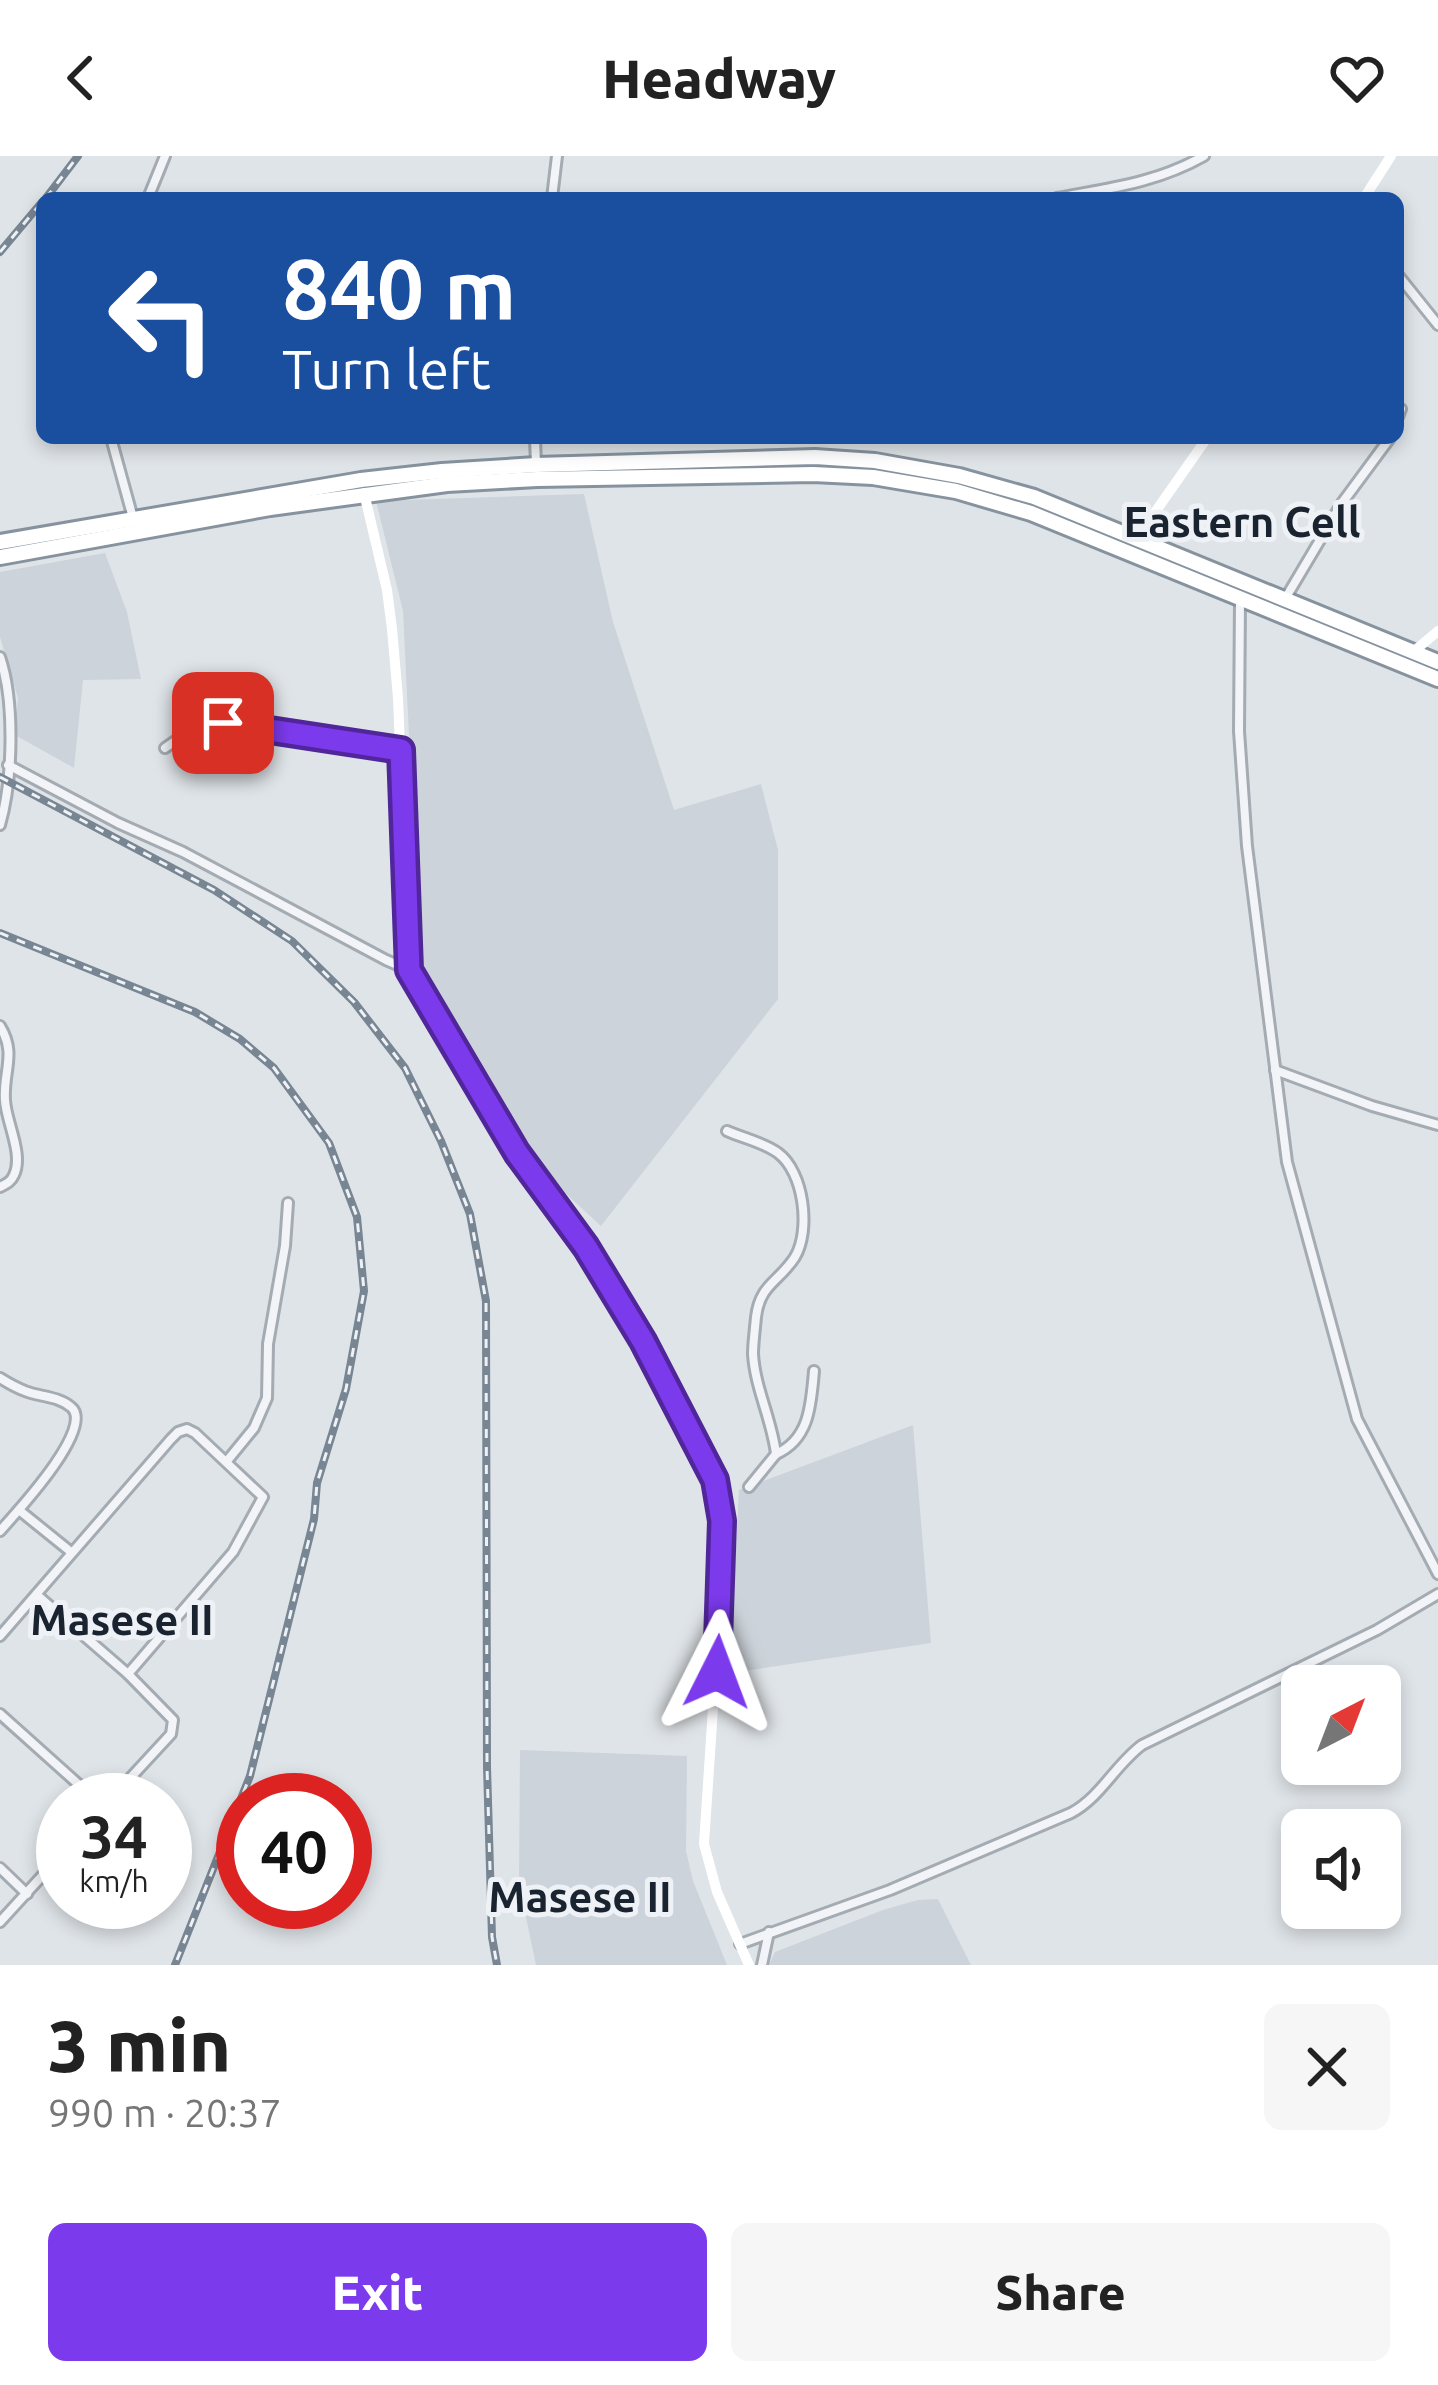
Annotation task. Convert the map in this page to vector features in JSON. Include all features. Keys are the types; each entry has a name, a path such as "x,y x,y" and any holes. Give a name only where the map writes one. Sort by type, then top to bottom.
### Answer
{"highway":[{"path":"0,542 361,480 536,465 815,457 875,461 1034,497 1438,662"},
{"path":"0,557 447,484 813,474 873,477 995,500 1438,679"}],"street":[{"path":"150,192 165,156"},
{"path":"554,192 557,156"},
{"path":"1091,192 1148,182 1204,156"},
{"path":"1368,192 1391,156"},
{"path":"1404,283 1438,326"},
{"path":"113,444 133,518"},
{"path":"536,444 536,465"},
{"path":"1137,538 1203,444"},
{"path":"1285,600 1342,503 1386,444"},
{"path":"364,494 387,590 398,698 409,970 517,1153 586,1247 643,1341 715,1480 722,1521 721,1588 704,1844 717,1892 749,1965"},
{"path":"1240,596 1239,730 1245,823 1287,1162 1357,1419 1438,1574"},
{"path":"1414,652 1438,631"},
{"path":"0,657 10,705 0,825"},
{"path":"165,748 201,723 223,723 401,750"},
{"path":"8,765 409,970"},
{"path":"0,1026 9,1044 5,1103 16,1140 16,1172 0,1187"},
{"path":"1275,1070 1438,1125"},
{"path":"727,1131 783,1158 800,1191 804,1214 801,1244 760,1294 756,1315 753,1355 776,1454"},
{"path":"227,1460 254,1428 266,1398 268,1343 288,1203"},
{"path":"749,1487 804,1429 814,1371"},
{"path":"0,1378 61,1402 78,1416 71,1439 0,1532"},
{"path":"0,1636 178,1432 187,1429 263,1496 233,1552 128,1674"},
{"path":"19,1510 71,1552"},
{"path":"740,1943 890,1890 1071,1813 1088,1802 1142,1745 1377,1630 1438,1594"},
{"path":"38,1595 170,1714 170,1733 134,1773"},
{"path":"0,1714 66,1773"},
{"path":"0,1868 27,1894"},
{"path":"0,1922 36,1884"},
{"path":"762,1965 769,1932"}],"shaded area":[{"path":"584,494 613,622 674,810 761,784 778,850 778,999 601,1226 538,1168 417,964 403,611 376,501"},
{"path":"105,553 127,612 141,679 83,680 74,768 15,735 18,698 0,637 0,572"},
{"path":"913,1425 931,1643 730,1673 739,1490"},
{"path":"520,1750 687,1756 686,1851 727,1965 536,1965 519,1884"},
{"path":"938,1899 971,1965 769,1965 775,1952 883,1910"}],"railway":[{"path":"51,192 78,156"},
{"path":"0,252 36,209"},
{"path":"0,777 214,890 292,941 354,1002 405,1068 441,1141 470,1214 486,1301 487,1767 497,1965"},
{"path":"0,933 195,1012 240,1039 274,1068 329,1143 357,1217 364,1291 346,1389 317,1483 314,1519 250,1776 175,1965"}],"district":[{"name":"Eastern Cell","path":"1242,522"},
{"name":"Masese II","path":"122,1620"},
{"name":"Masese II","path":"580,1897"}],"route":[{"path":"223,723 401,750 409,970 517,1153 586,1247 643,1341 715,1480 722,1521 717,1672"}]}
